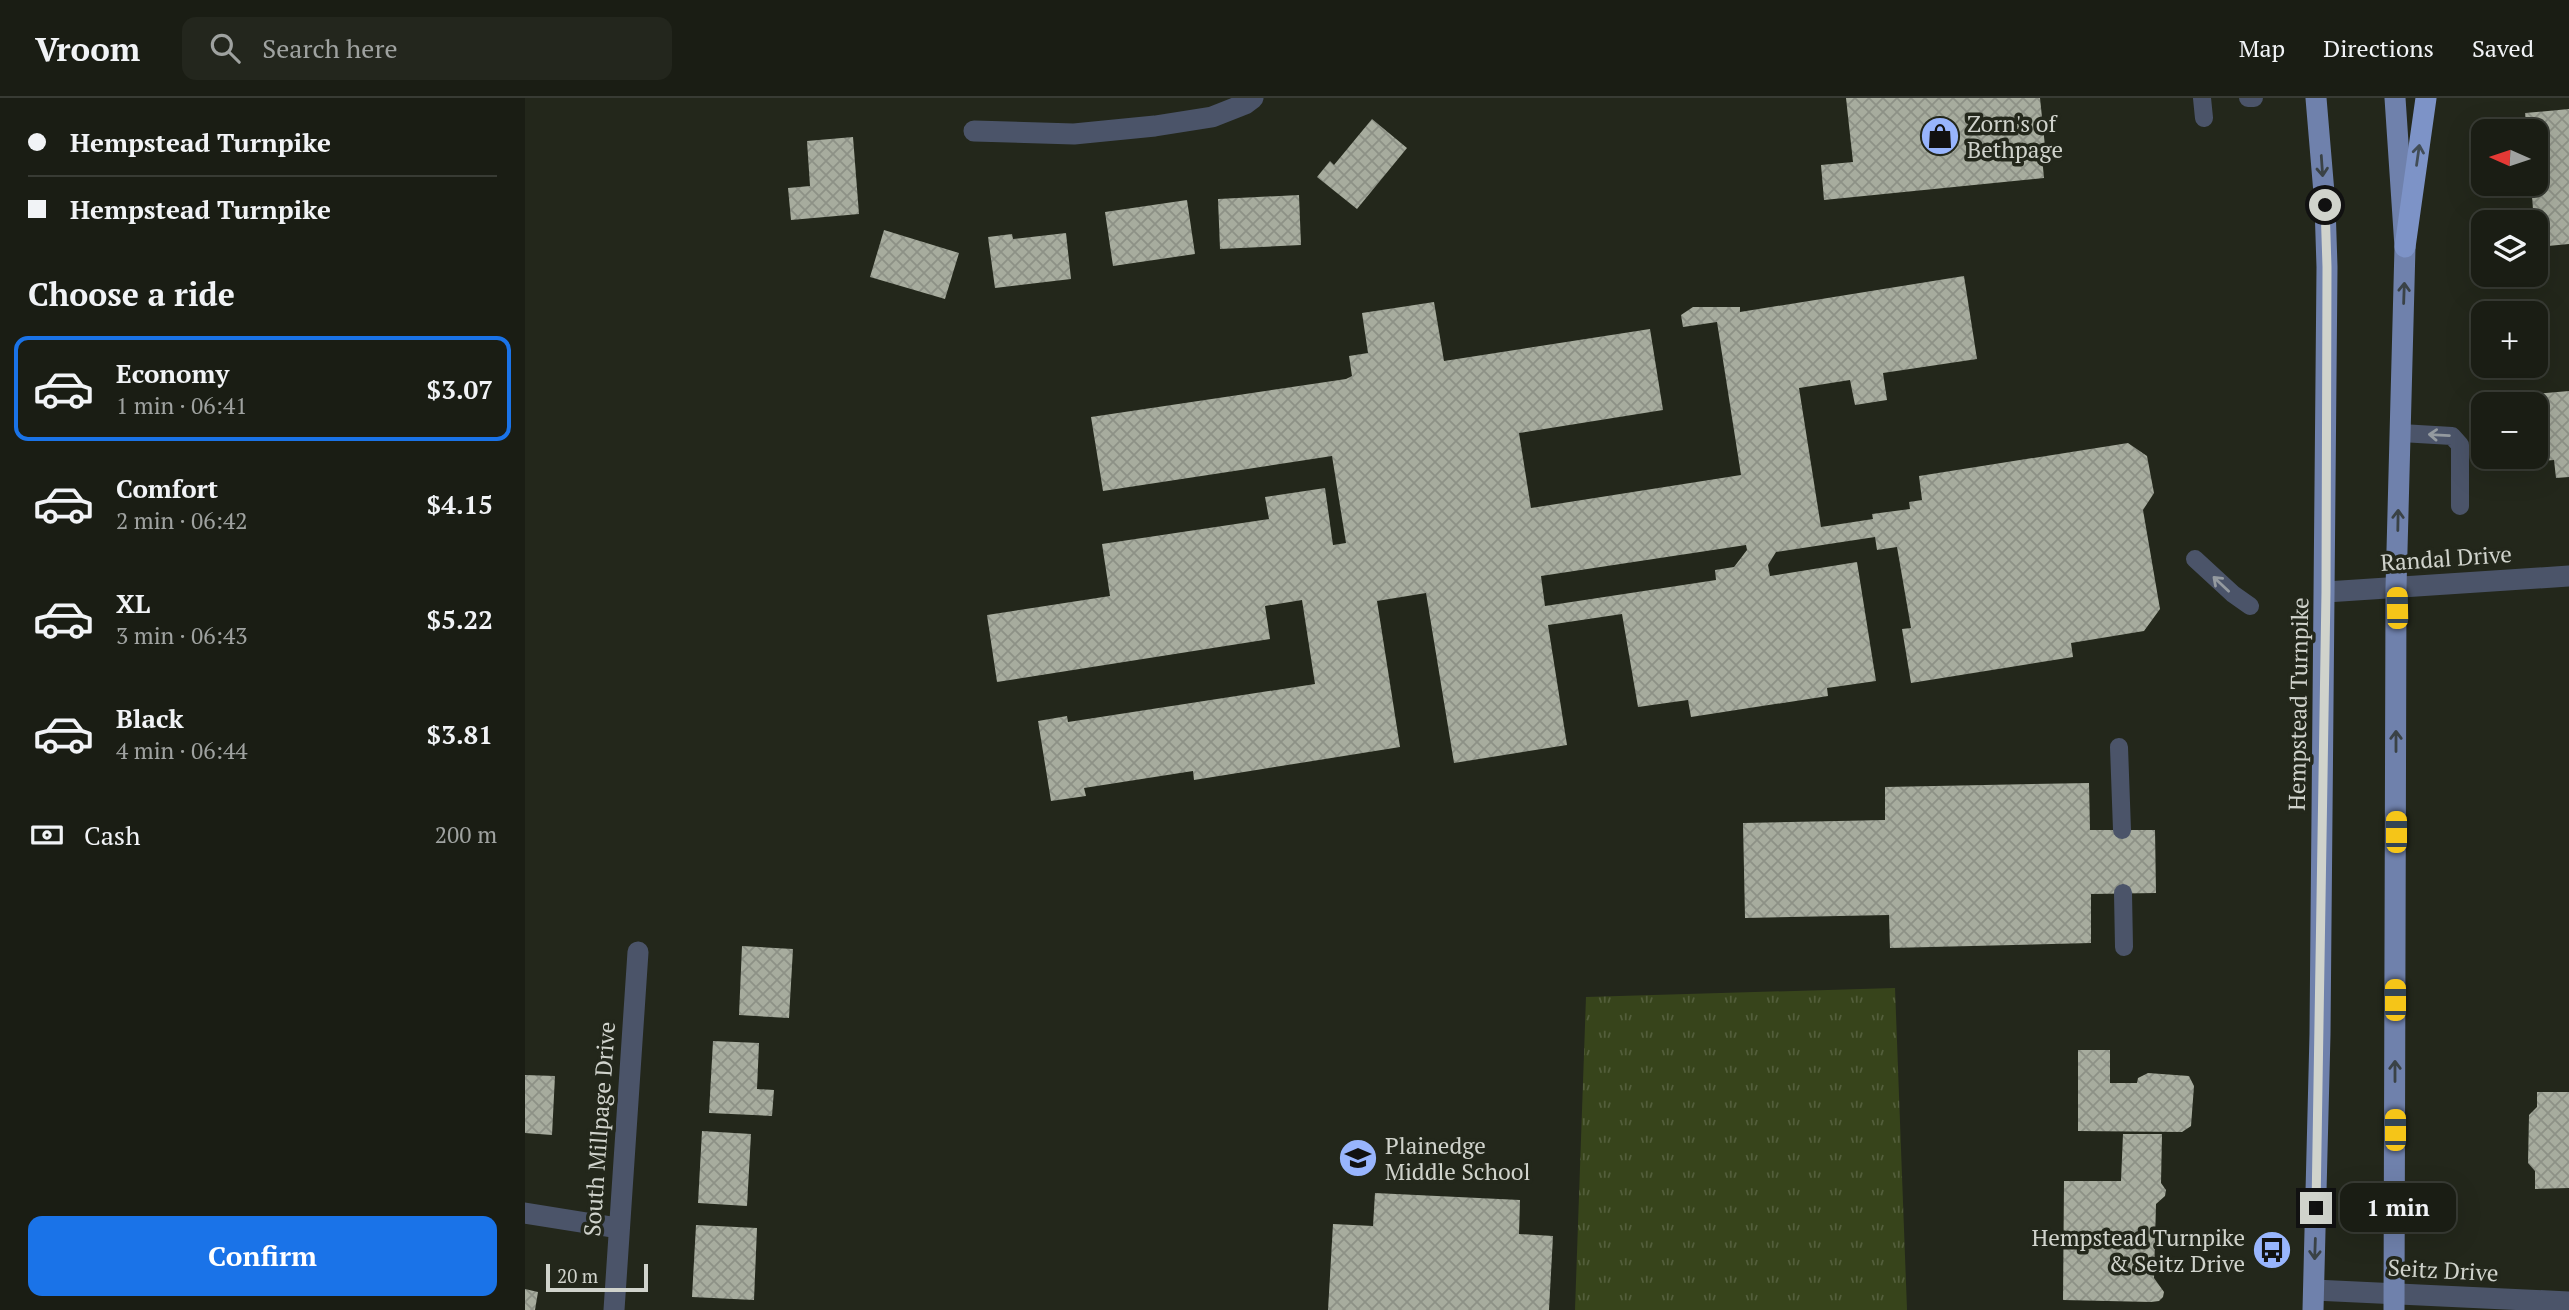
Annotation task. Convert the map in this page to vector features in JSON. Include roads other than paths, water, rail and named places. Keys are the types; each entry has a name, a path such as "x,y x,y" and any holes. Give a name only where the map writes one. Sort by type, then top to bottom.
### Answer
{"highway":[{"path":"2405,247 2426,98"}],"main road":[{"name":"Hempstead Turnpike","path":"2314,1300 2326,592 2327,267 2316,98"},
{"path":"2394,1302 2396,588 2405,247 2395,98"}],"street":[{"path":"974,131 1074,134 1155,126 1212,117 1253,98"},
{"name":"Randal Drive","path":"2326,592 2569,576"},
{"name":"South Millpage Drive","path":"614,1310 638,951"},
{"path":"525,1213 618,1228"},
{"name":"Seitz Drive","path":"2314,1300 2569,1302"}],"lane":[{"path":"2202,98 2204,118"},
{"path":"2248,98 2254,98"},
{"path":"2401,433 2452,436 2457,439 2460,445 2460,506"},
{"path":"2195,559 2250,606"},
{"path":"2119,747 2122,830"},
{"path":"2123,893 2124,947"}],"place":[{"name":"Zorn's of Bethpage","path":"1940,136"},
{"name":"Plainedge Middle School","path":"1358,1158"},
{"name":"Hempstead Turnpike & Seitz Drive","path":"2272,1250"}]}
